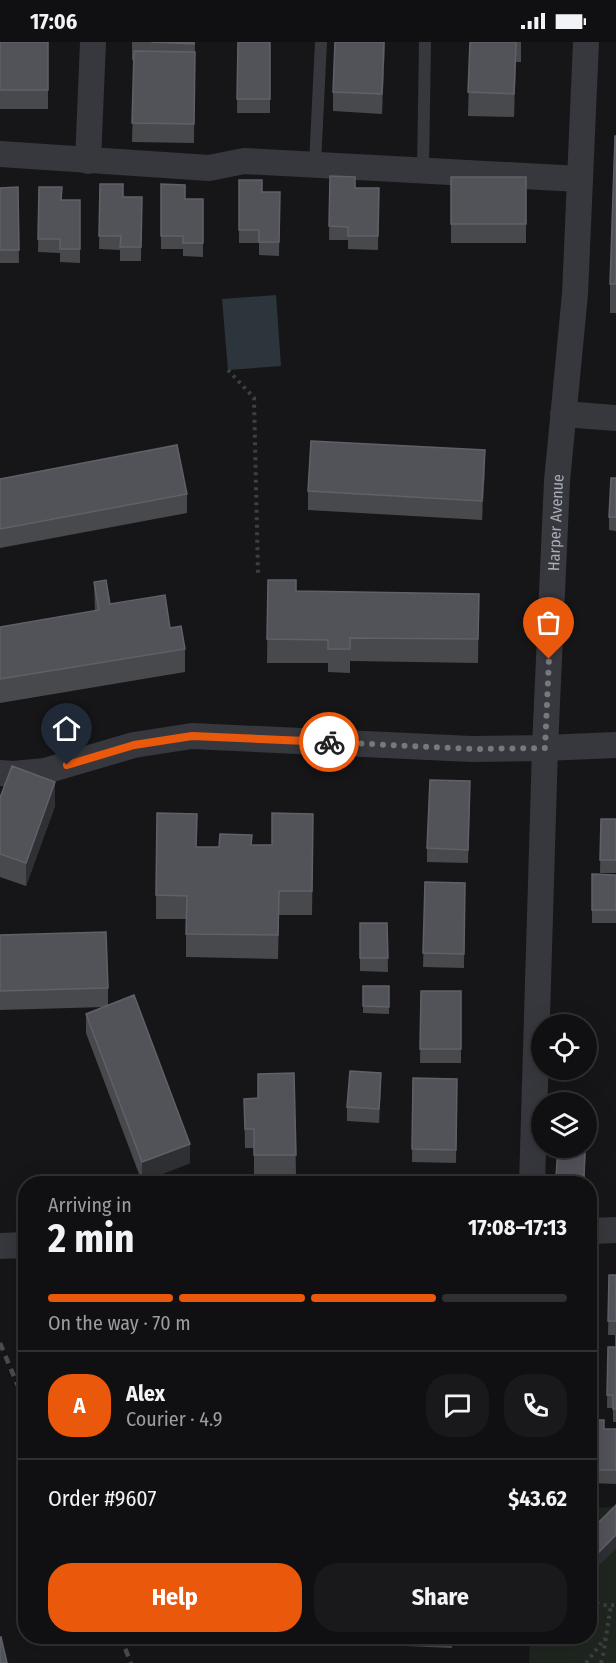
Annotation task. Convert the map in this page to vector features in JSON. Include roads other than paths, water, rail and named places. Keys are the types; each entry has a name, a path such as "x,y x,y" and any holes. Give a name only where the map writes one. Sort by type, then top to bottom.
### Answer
{"street":[{"path":"88,161 93,42"},
{"name":"Harper Avenue","path":"532,1176 545,748 557,481 575,294 586,42"},
{"path":"0,154 209,168 244,161 580,179"},
{"path":"563,414 616,418"},
{"path":"0,773 45,771 134,745 192,736 472,749 616,745"},
{"path":"597,1231 616,1230"},
{"path":"0,1246 18,1245"}],"lane":[{"path":"315,164 321,42"},
{"path":"423,170 426,42"}],"railway":[{"path":"0,1343 18,1386"},
{"path":"123,1644 131,1663"}]}
